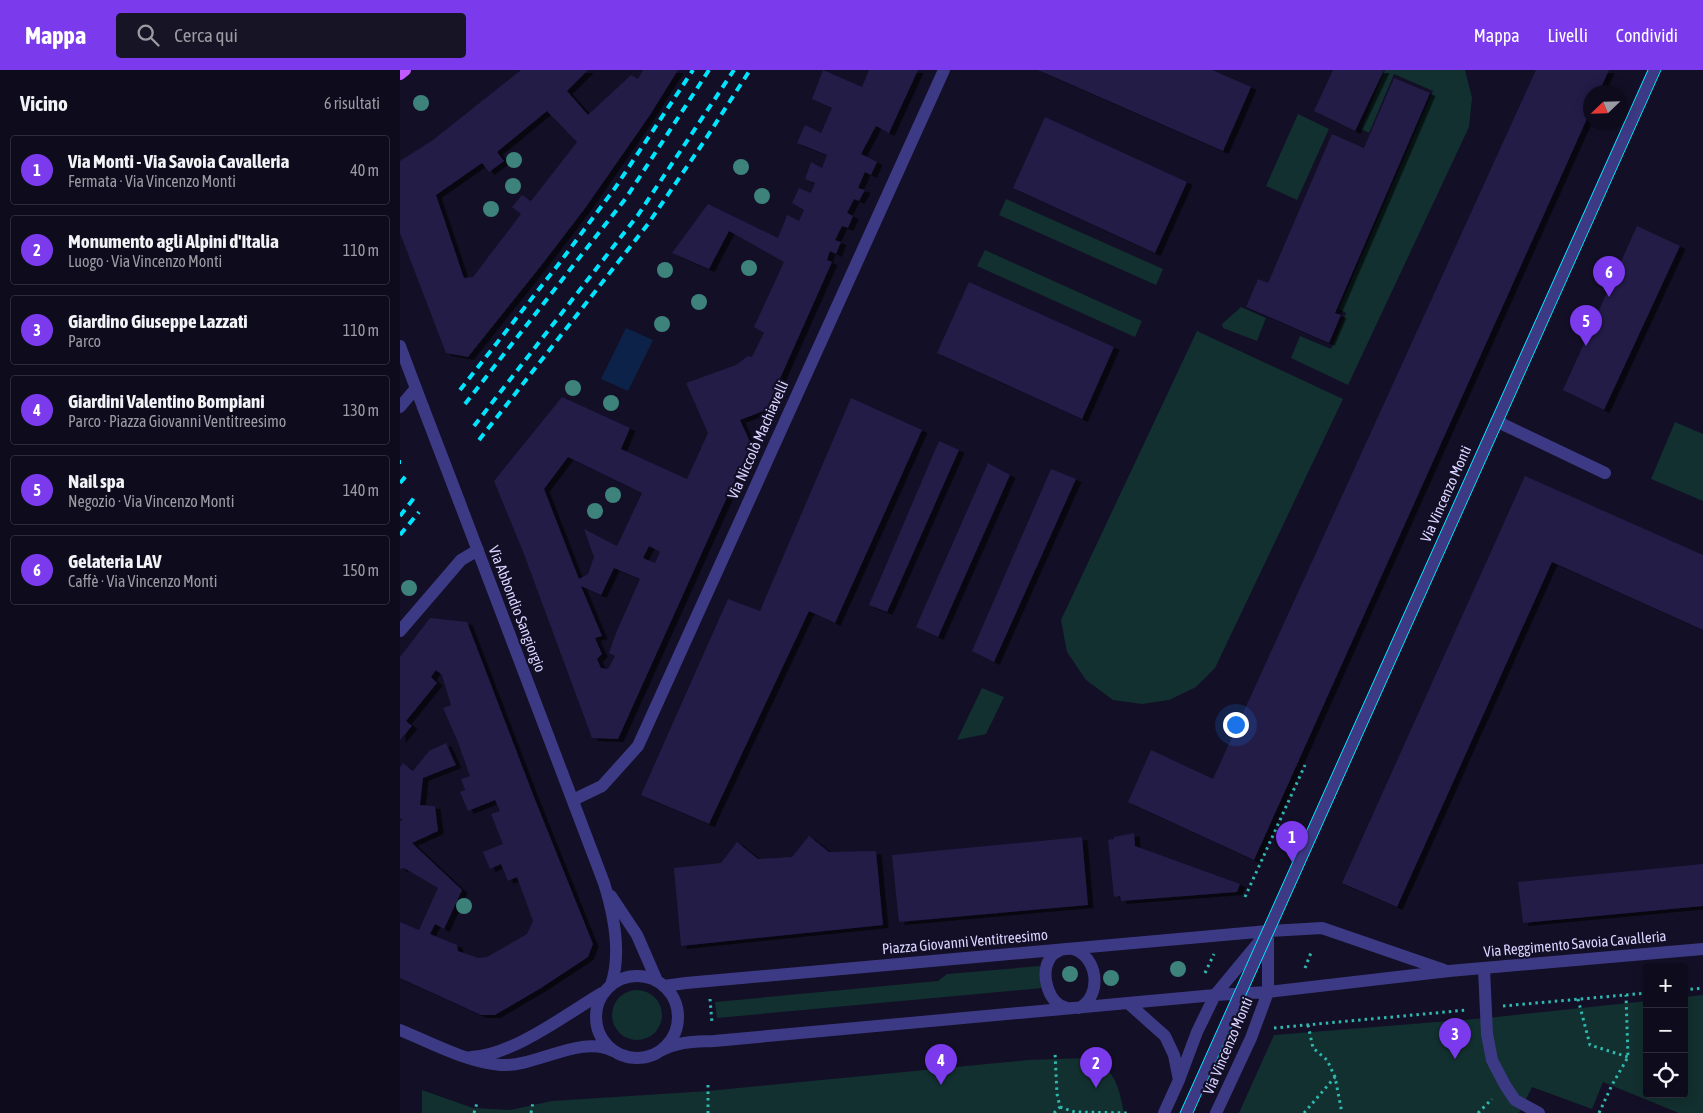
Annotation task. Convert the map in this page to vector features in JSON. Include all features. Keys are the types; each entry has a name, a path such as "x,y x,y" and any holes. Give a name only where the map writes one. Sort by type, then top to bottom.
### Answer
{"main road":[{"path":"400,74 405,70"}],"street":[{"name":"Via Niccolò Machiavelli","path":"573,800 602,786 638,746 944,70"},
{"name":"Via Vincenzo Monti","path":"1164,1113 1197,1032 1215,995 1268,931 1654,70"},
{"name":"Via Abbondio Sangiorgio","path":"400,346 604,883 612,912 616,948 616,969 607,989"},
{"path":"400,407 416,388"},
{"path":"1496,422 1605,473"},
{"path":"400,631 461,560 478,550"},
{"name":"Via Abbondio Sangiorgio","path":"604,883 637,935 660,984"},
{"name":"Via Reggimento Savoia Cavalleria","path":"1268,931 1322,928 1449,971"},
{"name":"Via Vincenzo Monti","path":"1216,1113 1251,1038 1268,992 1268,931"},
{"path":"1186,1113 1268,931"},
{"name":"Piazza Giovanni Ventitreesimo","path":"660,984 1268,931"},
{"path":"1066,949 1079,950 1086,956 1092,966 1094,980 1093,995 1086,1004 1074,1008 1062,1007 1054,1002 1049,994 1047,984 1048,962 1055,953 1066,949"},
{"name":"Via Reggimento Savoia Cavalleria","path":"1215,995 1268,992 1449,971 1703,949"},
{"path":"1484,969 1487,1034 1492,1060 1515,1100 1533,1112"},
{"path":"466,1056 474,1057 492,1053 525,1039 607,989 619,979 632,976 646,977 660,984 675,1003 678,1023 673,1036 660,1051"},
{"path":"607,989 596,1011 596,1025 601,1038 616,1052"},
{"path":"400,1030 466,1056 484,1062 503,1065 523,1063 586,1047 605,1048 635,1058 648,1057 673,1045 688,1041 709,1041 1215,995"},
{"path":"1128,1003 1165,1036 1174,1055 1179,1080"}],"path":[{"path":"1245,897 1305,765"},
{"path":"1305,968 1312,950"},
{"path":"1205,973 1214,953"},
{"path":"1688,990 1703,988"},
{"path":"1494,1007 1643,993"},
{"path":"710,994 713,1026"},
{"path":"1599,1113 1628,1057 1626,995"},
{"path":"1578,999 1590,1045 1628,1057"},
{"path":"1270,1028 1468,1010"},
{"path":"1308,1025 1308,1033 1313,1048 1327,1060 1335,1077 1342,1113"},
{"path":"1055,1052 1060,1107"},
{"path":"1304,1113 1335,1077"},
{"path":"708,1085 708,1113"},
{"path":"531,1113 533,1102"},
{"path":"474,1113 477,1103"},
{"path":"1054,1113 1060,1107"},
{"path":"1060,1107 1075,1112 1130,1113"}],"green space":[{"path":"1385,70 1465,70 1472,98 1469,127 1348,385 1291,358 1300,336 1331,349 1346,313 1339,309 1433,91 1394,74 1369,133 1361,129"},
{"path":"1298,114 1329,129 1297,200 1266,186"},
{"path":"1006,199 1163,269 1156,285 999,215"},
{"path":"985,250 1142,321 1135,337 977,266"},
{"path":"1241,307 1266,318 1257,341 1223,328 1222,324"},
{"path":"1197,331 1343,399 1215,668 1196,687 1169,700 1142,704 1113,700 1086,680 1067,652 1061,620"},
{"path":"1675,422 1703,434 1703,501 1651,479"},
{"path":"982,688 1004,697 986,734 957,740"},
{"path":"1040,966 1042,988 717,1018 715,1002 938,981 947,974"},
{"path":"637,990 647,992 655,997 660,1005 662,1015 660,1025 655,1033 647,1038 637,1040 627,1038 619,1033 614,1025 612,1015 614,1005 619,997 627,992"},
{"path":"1703,995 1703,1113 1679,1113 1603,1082 1592,1109 1532,1087 1519,1113 1239,1113 1274,1035 1487,1018 1643,1001 1643,1098 1688,1098 1688,997"},
{"path":"1086,1058 1103,1066 1114,1079 1124,1113 422,1113 422,1090 473,1108 510,1110 552,1101 708,1091 1028,1060"}],"water":[{"path":"626,328 653,340 628,391 601,379"}],"building":[{"path":"521,70 588,70 567,91 588,115 631,75 638,79 643,70 678,70 650,115 586,207 468,357 446,353 400,233 400,161 433,140","holes":["547,111 577,142 531,201 522,195 512,207 521,214 473,277 464,278 436,195 482,163 489,172 504,161 497,152"]},
{"path":"823,70 862,87 869,70 918,70 889,133 876,126 861,154 877,162 871,175 865,172 858,188 865,190 859,201 854,199 847,213 853,216 848,228 842,226 835,240 841,242 836,254 830,251 827,260 832,262 766,410 740,420 751,444 618,739 592,738 524,554 494,481 562,397 630,428 621,449 687,479 708,433 686,383 736,365 748,356 752,357 764,333 754,327 784,262 729,231 709,269 672,253 708,204 778,238 787,215 799,221 804,210 792,203 799,188 811,193 815,183 805,179 811,162 822,168 827,155 797,143 805,125 821,133 832,108 812,99","holes":["568,457 642,493 617,546 584,529 594,557 588,574 579,579 544,489","649,546 660,552 655,563 643,558","614,568 640,579 616,633 609,653 615,656 608,669 601,668 597,659 602,654 595,638 602,636 581,586 601,595"]},
{"path":"1038,70 1212,70 1251,87 1223,151"},
{"path":"1333,70 1384,70 1355,131 1314,111"},
{"path":"1536,70 1609,70 1602,85 1583,85 1583,128 1254,860 1128,802 1151,750 1213,779"},
{"path":"1394,78 1430,93 1335,313 1341,315 1329,343 1246,307 1258,279 1268,283 1332,134 1364,148"},
{"path":"1045,117 1187,182 1155,253 1013,188"},
{"path":"1637,226 1680,246 1604,410 1563,390"},
{"path":"969,282 1114,347 1082,419 937,353"},
{"path":"851,398 922,430 835,623 809,611 709,824 641,795 728,599 760,611"},
{"path":"939,441 959,450 887,612 869,605"},
{"path":"988,463 1010,475 938,637 916,627"},
{"path":"1051,469 1076,479 994,662 972,651"},
{"path":"1525,476 1703,555 1703,630 1552,562 1397,907 1342,883"},
{"path":"430,618 467,622 593,944 588,957 495,1015 481,1015 400,978 400,922 419,930 438,888 404,868 400,869 400,821 403,820 400,818 400,767 403,763 413,771 429,751 446,743 456,765 423,778 420,805 435,806 438,831 412,843 462,890 444,929 435,924 430,934 457,945 458,951 478,958 487,957 527,934 533,921 517,877 508,881 501,864 490,869 483,852 503,844 491,814 500,811 495,800 468,811 460,792 465,790 461,779 470,776 443,708 451,705 442,675 436,670 431,677 437,683 406,721 412,726 400,740 400,657"},
{"path":"1134,833 1135,846 1240,884 1237,892 1121,901 1120,896 1114,897 1108,840"},
{"path":"809,836 829,852 876,851 883,925 681,946 674,868 721,863 737,842 758,859 792,857"},
{"path":"1082,837 1088,905 899,922 892,855"},
{"path":"1703,864 1703,906 1523,923 1518,882"}],"tram line":[{"path":"1180,1113 1648,70"},
{"path":"1193,1113 1661,70"}],"railway":[{"path":"460,390 558,265 615,188 693,70"},
{"path":"465,404 626,198 709,70"},
{"path":"474,426 638,215 734,70"},
{"path":"479,440 648,224 750,70"},
{"path":"400,483 406,476"},
{"path":"400,516 414,498"},
{"path":"400,535 419,512"}],"place":[{"name":"Gelateria LAV","path":"1609,297"},
{"name":"Nail spa","path":"1586,346"},
{"name":"Via Monti - Via Savoia Cavalleria","path":"1292,862"},
{"name":"Giardino Giuseppe Lazzati","path":"1455,1059"},
{"name":"Giardini Valentino Bompiani","path":"941,1085"},
{"name":"Monumento agli Alpini d'Italia","path":"1096,1088"}]}
